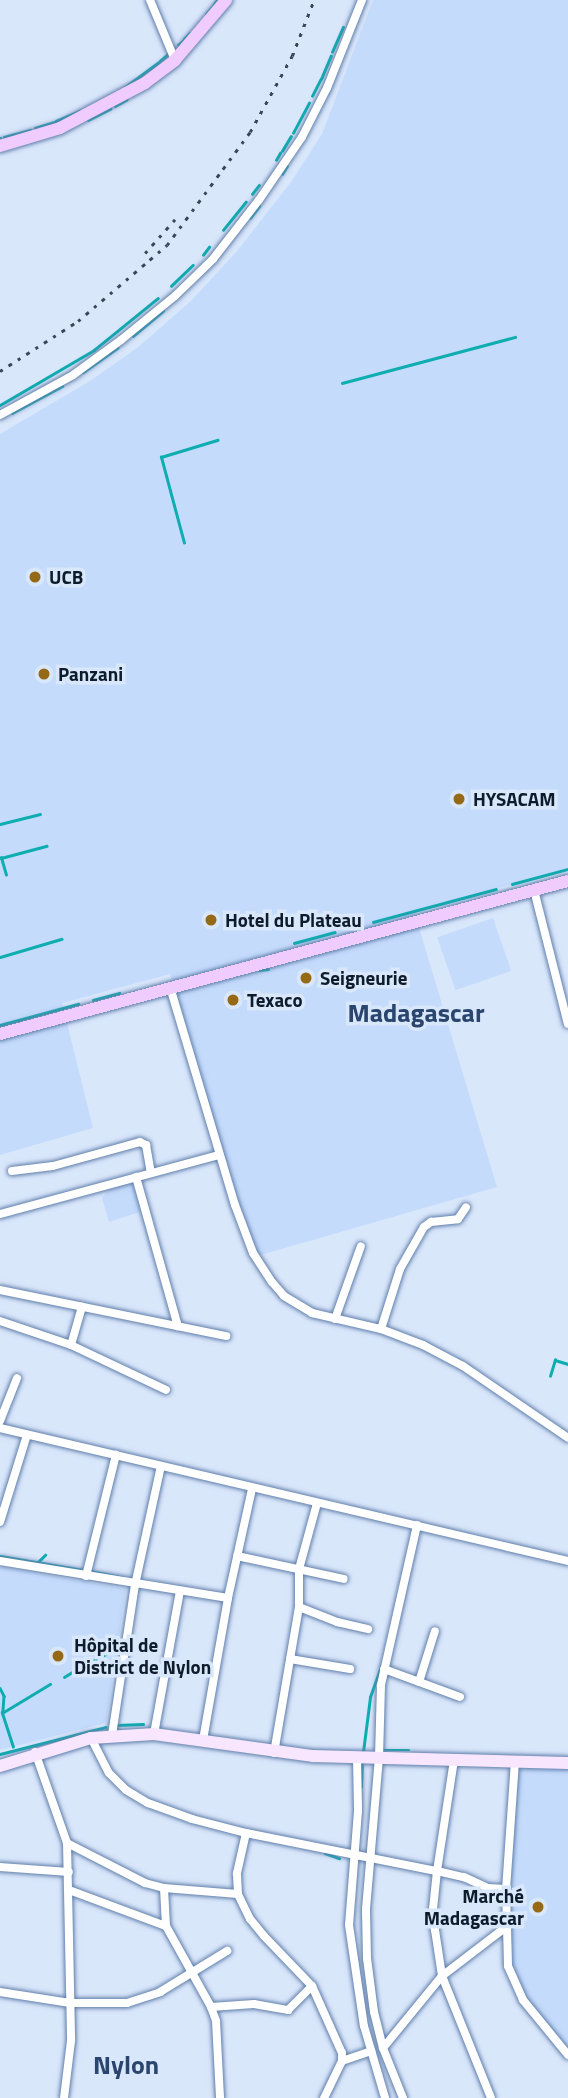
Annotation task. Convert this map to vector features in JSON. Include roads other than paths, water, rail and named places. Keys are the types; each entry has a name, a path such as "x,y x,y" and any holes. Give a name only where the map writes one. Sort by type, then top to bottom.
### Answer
{"main road":[{"path":"0,146 60,128 113,103 175,60 226,0"},
{"path":"0,1034 568,881"}],"street":[{"path":"150,0 175,60"},
{"path":"0,415 56,385 121,340 175,296 212,259 259,200 302,137 327,88 362,0"},
{"path":"534,890 568,1024"},
{"path":"170,987 219,1155 253,1253 284,1296 299,1306 335,1319 382,1329 463,1367 568,1438"},
{"path":"12,1171 53,1166 140,1142 146,1144 151,1173"},
{"path":"0,1214 219,1155"},
{"path":"136,1177 178,1326"},
{"path":"382,1329 400,1269 424,1227 431,1222 458,1219 466,1207"},
{"path":"335,1319 361,1247"},
{"path":"0,1290 226,1336"},
{"path":"71,1345 82,1307"},
{"path":"0,1321 71,1345 105,1364 166,1390"},
{"path":"0,1421 17,1378"},
{"path":"0,1427 252,1489 568,1561"},
{"path":"0,1522 27,1435"},
{"path":"86,1576 116,1455"},
{"path":"112,1735 135,1585 161,1466"},
{"path":"203,1740 228,1598 252,1489"},
{"path":"274,1753 299,1607 299,1569 317,1503"},
{"path":"385,2098 371,2051 349,1925 358,1811 366,1757 417,1525"},
{"path":"237,1556 344,1579"},
{"path":"0,1561 228,1598"},
{"path":"154,1734 180,1591"},
{"path":"299,1607 337,1622 368,1629"},
{"path":"419,1682 435,1631"},
{"path":"290,1659 350,1669"},
{"path":"384,1669 460,1697"},
{"path":"0,1766 35,1752 91,1738 154,1734 274,1753 568,1763"},
{"path":"91,1738 108,1773 126,1790 148,1803 246,1833 369,1860 437,1871 464,1877 488,1888 506,1889"},
{"path":"35,1752 67,1843 71,2051 64,2098"},
{"path":"366,1757 369,1860 367,1958 374,2012 383,2048 403,2098"},
{"path":"454,1760 433,1909 442,1976 491,2098"},
{"path":"515,1761 506,1889 508,1966 515,1985 568,2055"},
{"path":"246,1833 237,1873 238,1894 250,1919 312,1986 342,2053 342,2061 324,2098"},
{"path":"67,1843 127,1876 164,1888 238,1894"},
{"path":"0,1867 69,1872"},
{"path":"164,1888 166,1926 211,2007 218,2036 220,2098"},
{"path":"69,1890 166,1926"},
{"path":"383,2048 442,1976 506,1927"},
{"path":"0,1992 70,2003 113,2004 142,2000 227,1951"},
{"path":"211,2007 254,2004 288,2010 312,1986"},
{"path":"342,2061 371,2051"}],"waterway":[{"path":"214,4 217,0"},
{"path":"206,14 213,6"},
{"path":"332,52 343,27"},
{"path":"184,39 190,33"},
{"path":"178,45 184,40"},
{"path":"160,61 169,53"},
{"path":"321,79 331,56"},
{"path":"125,87 159,62"},
{"path":"312,96 320,80"},
{"path":"115,106 126,100"},
{"path":"293,133 309,103"},
{"path":"88,120 110,109"},
{"path":"56,121 80,111"},
{"path":"35,128 55,122"},
{"path":"4,137 30,130"},
{"path":"282,151 291,136"},
{"path":"276,160 280,153"},
{"path":"282,174 287,166"},
{"path":"252,194 259,185"},
{"path":"223,230 246,202"},
{"path":"250,218 259,206"},
{"path":"203,255 209,247"},
{"path":"171,286 193,265"},
{"path":"0,405 94,350 158,298"},
{"path":"133,336 163,311"},
{"path":"342,383 515,337"},
{"path":"83,372 117,348"},
{"path":"12,413 62,386"},
{"path":"184,543 161,457 217,440"},
{"path":"0,824 40,814"},
{"path":"6,875 1,858 46,846"},
{"path":"512,884 568,869"},
{"path":"373,922 496,889"},
{"path":"294,943 335,932"},
{"path":"0,957 61,939"},
{"path":"259,970 268,969"},
{"path":"93,1000 119,993"},
{"path":"0,1025 78,1004"},
{"path":"550,1376 555,1360 568,1364"},
{"path":"38,1562 45,1555"},
{"path":"0,1556 84,1570"},
{"path":"90,1571 122,1577"},
{"path":"81,1667 117,1648"},
{"path":"363,1752 370,1697 381,1666"},
{"path":"64,1677 74,1671"},
{"path":"13,1747 2,1713 50,1684"},
{"path":"0,1688 4,1696 3,1711"},
{"path":"117,1725 143,1724"},
{"path":"0,1754 106,1727"},
{"path":"381,1750 409,1750"},
{"path":"361,1787 362,1762"},
{"path":"325,1853 339,1858"}],"railway":[{"path":"0,371 78,321 167,245 250,132 292,56 314,0"},
{"path":"145,253 178,216"}],"place":[{"name":"UCB","path":"35,577"},
{"name":"Panzani","path":"44,674"},
{"name":"HYSACAM","path":"459,799"},
{"name":"Hotel du Plateau","path":"211,920"},
{"name":"Seigneurie","path":"306,978"},
{"name":"Texaco","path":"233,1000"},
{"name":"Hôpital de District de Nylon","path":"58,1656"},
{"name":"Marché Madagascar","path":"538,1907"}],"district":[{"name":"Madagascar","path":"416,1013"},
{"name":"Nylon","path":"126,2065"}]}
